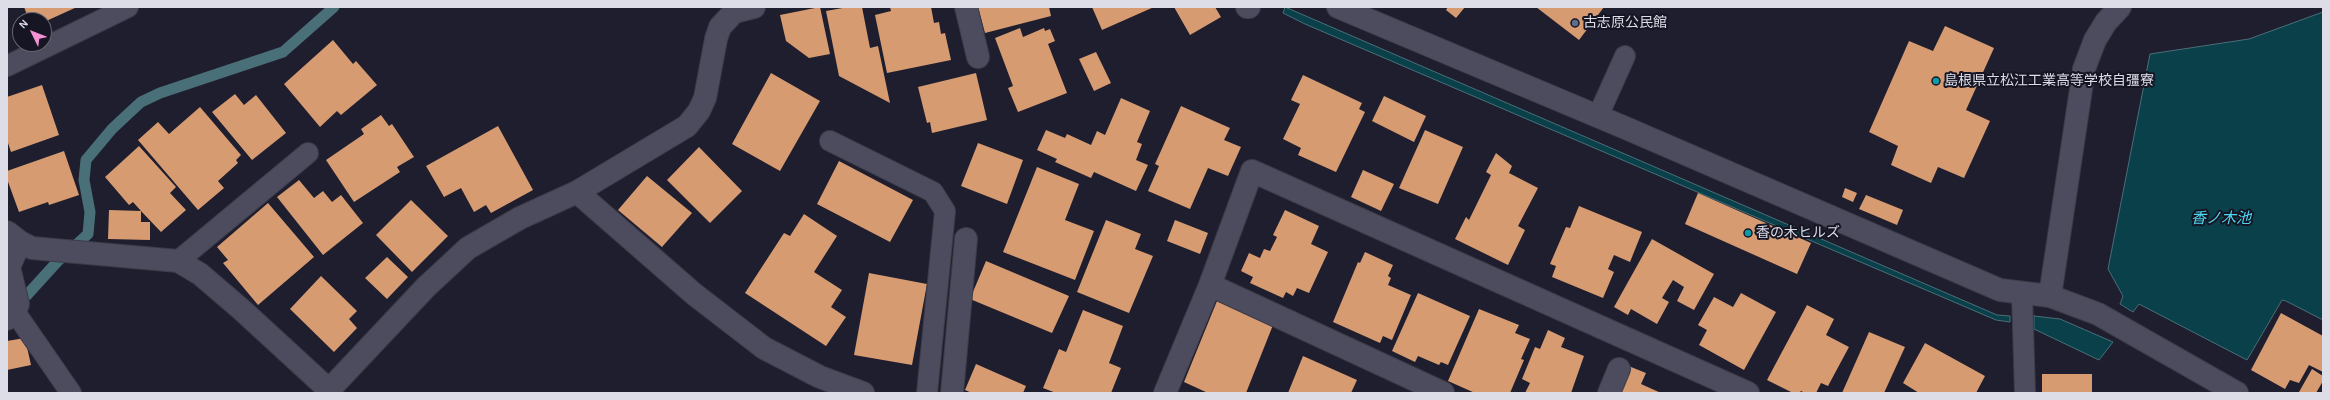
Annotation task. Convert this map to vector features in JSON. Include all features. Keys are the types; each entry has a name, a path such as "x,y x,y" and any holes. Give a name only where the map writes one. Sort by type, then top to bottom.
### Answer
{"street":[{"path":"13,311 13,283 9,267 13,237 32,248 178,261 200,274 242,310 330,392 426,287 468,248 520,218 577,192 687,126 699,111 705,98 720,27 734,12 754,7"},
{"path":"966,7 978,57"},
{"path":"1338,7 1598,116 2000,290 2050,296 2098,314 2237,393"},
{"path":"2050,296 2084,70 2095,40 2106,22 2120,7"},
{"path":"1165,393 1210,285 1252,171 1748,393"},
{"path":"577,192 694,294 764,348 820,377 863,393"},
{"path":"952,393 966,239"},
{"path":"1210,285 1443,393"},
{"path":"1609,393 1618,369"}],"lane":[{"path":"7,66 128,7"},
{"path":"1598,116 1625,56"},
{"path":"830,140 932,192 945,211 927,393"},
{"path":"178,261 308,153"},
{"path":"2022,293 2025,393"},
{"path":"13,311 71,393"}],"water":[{"path":"1285,7 1997,315 2010,316 2010,322 1996,320 1305,24 1283,13"},
{"name":"香ノ木池","path":"2323,12 2323,320 2282,300 2247,360 2139,304 2133,312 2120,304 2123,296 2108,269 2150,54 2249,39"},
{"path":"2034,316 2060,319 2113,342 2099,360 2034,329"}],"building":[{"path":"24,7 77,7 52,18 52,12 26,12"},
{"path":"820,7 830,54 809,58 786,41 780,15"},
{"path":"848,7 862,7 870,48 878,46 890,103 839,76 826,11"},
{"path":"890,7 931,7 934,23 939,22 941,34 945,33 951,60 887,73 875,15 891,11"},
{"path":"978,7 1049,7 1051,16 985,33"},
{"path":"1092,7 1154,7 1102,30"},
{"path":"1174,7 1215,7 1221,17 1190,35"},
{"path":"1448,7 1465,7 1456,18 1446,10"},
{"name":"古志原公民館","path":"1536,7 1604,7 1579,40"},
{"name":"島根県立松江工業高等学校自彊寮","path":"1945,26 1994,48 1966,110 1990,121 1964,178 1938,167 1931,183 1891,165 1898,146 1869,132 1909,41 1933,51"},
{"path":"1020,28 1023,37 1044,28 1045,31 1050,29 1055,41 1048,44 1067,93 1018,112 1008,88 1013,86 995,38"},
{"path":"333,40 353,64 356,61 377,85 341,115 337,111 320,127 284,84"},
{"path":"1096,52 1111,83 1094,91 1079,59"},
{"path":"771,73 820,101 780,171 732,144"},
{"path":"976,73 987,120 932,133 930,122 927,123 918,87"},
{"path":"1303,75 1362,103 1359,109 1365,112 1336,172 1298,155 1301,148 1283,139 1300,104 1291,100"},
{"path":"42,85 59,135 11,152 7,140 7,97"},
{"path":"235,94 244,105 256,95 286,133 252,160 212,112"},
{"path":"1384,96 1426,116 1414,142 1372,121"},
{"path":"1121,98 1150,111 1137,142 1142,144 1136,160 1148,165 1136,191 1094,172 1091,178 1055,162 1057,159 1037,150 1046,130 1065,138 1067,134 1091,145 1097,131 1105,135"},
{"path":"1181,106 1230,128 1224,140 1241,147 1228,176 1208,168 1190,209 1148,191 1159,166 1155,164"},
{"path":"200,107 241,155 236,160 238,163 218,181 224,188 198,210 138,140 158,122 169,134"},
{"path":"381,115 389,126 392,124 414,157 397,167 400,172 354,202 326,160 364,134 361,129"},
{"path":"498,126 533,190 491,213 486,205 474,212 461,188 444,197 426,166"},
{"path":"1425,130 1463,147 1438,204 1399,188"},
{"path":"978,143 1023,160 1007,204 961,186"},
{"path":"139,146 176,187 170,193 186,210 161,232 133,202 129,205 105,177"},
{"path":"699,147 742,191 710,223 667,180"},
{"path":"64,151 79,195 49,205 48,202 19,212 7,179 7,171"},
{"path":"1496,153 1512,166 1509,173 1538,188 1518,226 1525,230 1508,265 1455,239 1466,217 1469,220 1491,175 1486,172"},
{"path":"839,161 913,200 890,242 817,204"},
{"path":"1037,167 1079,184 1065,220 1094,231 1075,280 1003,252"},
{"path":"1363,170 1394,184 1381,211 1351,197"},
{"path":"647,176 692,213 662,247 618,210"},
{"path":"299,180 314,198 323,191 332,202 341,195 363,223 323,255 277,197"},
{"path":"1845,188 1857,193 1853,202 1842,197"},
{"name":"香の木ヒルズ","path":"1698,193 1811,243 1797,274 1685,224"},
{"path":"1866,195 1903,210 1897,225 1859,209"},
{"path":"411,200 448,236 412,272 376,235"},
{"path":"268,203 314,257 258,305 223,263 228,260 217,247"},
{"path":"1579,206 1642,232 1630,262 1614,255 1608,269 1614,272 1603,298 1552,277 1556,266 1550,264 1566,227 1570,228"},
{"path":"109,210 141,211 141,222 150,222 150,240 108,239"},
{"path":"1285,210 1319,226 1311,244 1328,252 1309,293 1297,288 1293,296 1286,292 1283,298 1250,283 1253,277 1241,271 1249,253 1260,258 1264,249 1270,251 1277,237 1273,235"},
{"path":"804,214 837,236 814,272 842,290 831,307 846,317 826,346 745,293 784,233 790,236"},
{"path":"1106,220 1141,234 1135,249 1153,256 1129,313 1077,292"},
{"path":"1175,220 1208,233 1200,254 1167,241"},
{"path":"1652,239 1714,274 1694,310 1677,301 1684,287 1673,280 1662,298 1669,302 1657,324 1631,309 1628,315 1614,307"},
{"path":"1365,252 1393,265 1388,276 1391,278 1388,285 1411,295 1392,340 1383,336 1380,343 1333,322 1358,262 1360,263"},
{"path":"387,257 408,277 387,299 365,278"},
{"path":"986,261 1069,296 1052,333 970,299"},
{"path":"869,273 927,284 912,365 854,355"},
{"path":"321,276 357,311 349,319 357,328 334,352 290,309"},
{"path":"1418,293 1470,316 1448,365 1441,362 1439,365 1418,356 1415,362 1392,351"},
{"path":"1741,293 1776,312 1744,370 1699,345 1707,330 1698,325 1714,297 1733,307"},
{"path":"1217,301 1273,325 1246,393 1208,393 1184,382"},
{"path":"1807,305 1834,319 1826,335 1849,347 1828,386 1821,383 1816,393 1805,393 1801,391 1799,393 1793,393 1767,380"},
{"path":"1479,309 1519,325 1515,333 1530,339 1521,359 1524,360 1510,393 1475,393 1448,381"},
{"path":"1083,310 1123,326 1109,363 1121,368 1111,393 1056,393 1043,388 1059,349 1066,352"},
{"path":"2281,313 2323,336 2323,372 2309,365 2299,383 2290,380 2285,389 2251,370"},
{"path":"1548,330 1565,338 1561,347 1584,356 1571,393 1525,393 1530,383 1522,379 1535,347 1540,349"},
{"path":"1869,332 1905,347 1884,393 1842,393"},
{"path":"25,338 31,365 7,370 7,341"},
{"path":"1925,343 1985,376 1976,393 1919,393 1903,383"},
{"path":"1303,356 1357,380 1351,393 1288,393"},
{"path":"976,364 1026,386 1023,393 972,393 965,390"},
{"path":"1626,365 1646,373 1641,384 1661,393 1614,393"},
{"path":"2312,369 2323,376 2323,381 2316,393 2300,393 2299,392"},
{"path":"2042,374 2092,374 2092,393 2042,393"}],"waterway":[{"path":"13,299 27,295 57,262 88,234 90,212 84,180 86,160 112,129 141,102 160,93 283,52 334,7"}],"place":[{"name":"古志原公民館","path":"1575,23"},
{"name":"島根県立松江工業高等学校自彊寮","path":"1936,81"},
{"name":"香の木ヒルズ","path":"1748,233"}]}
